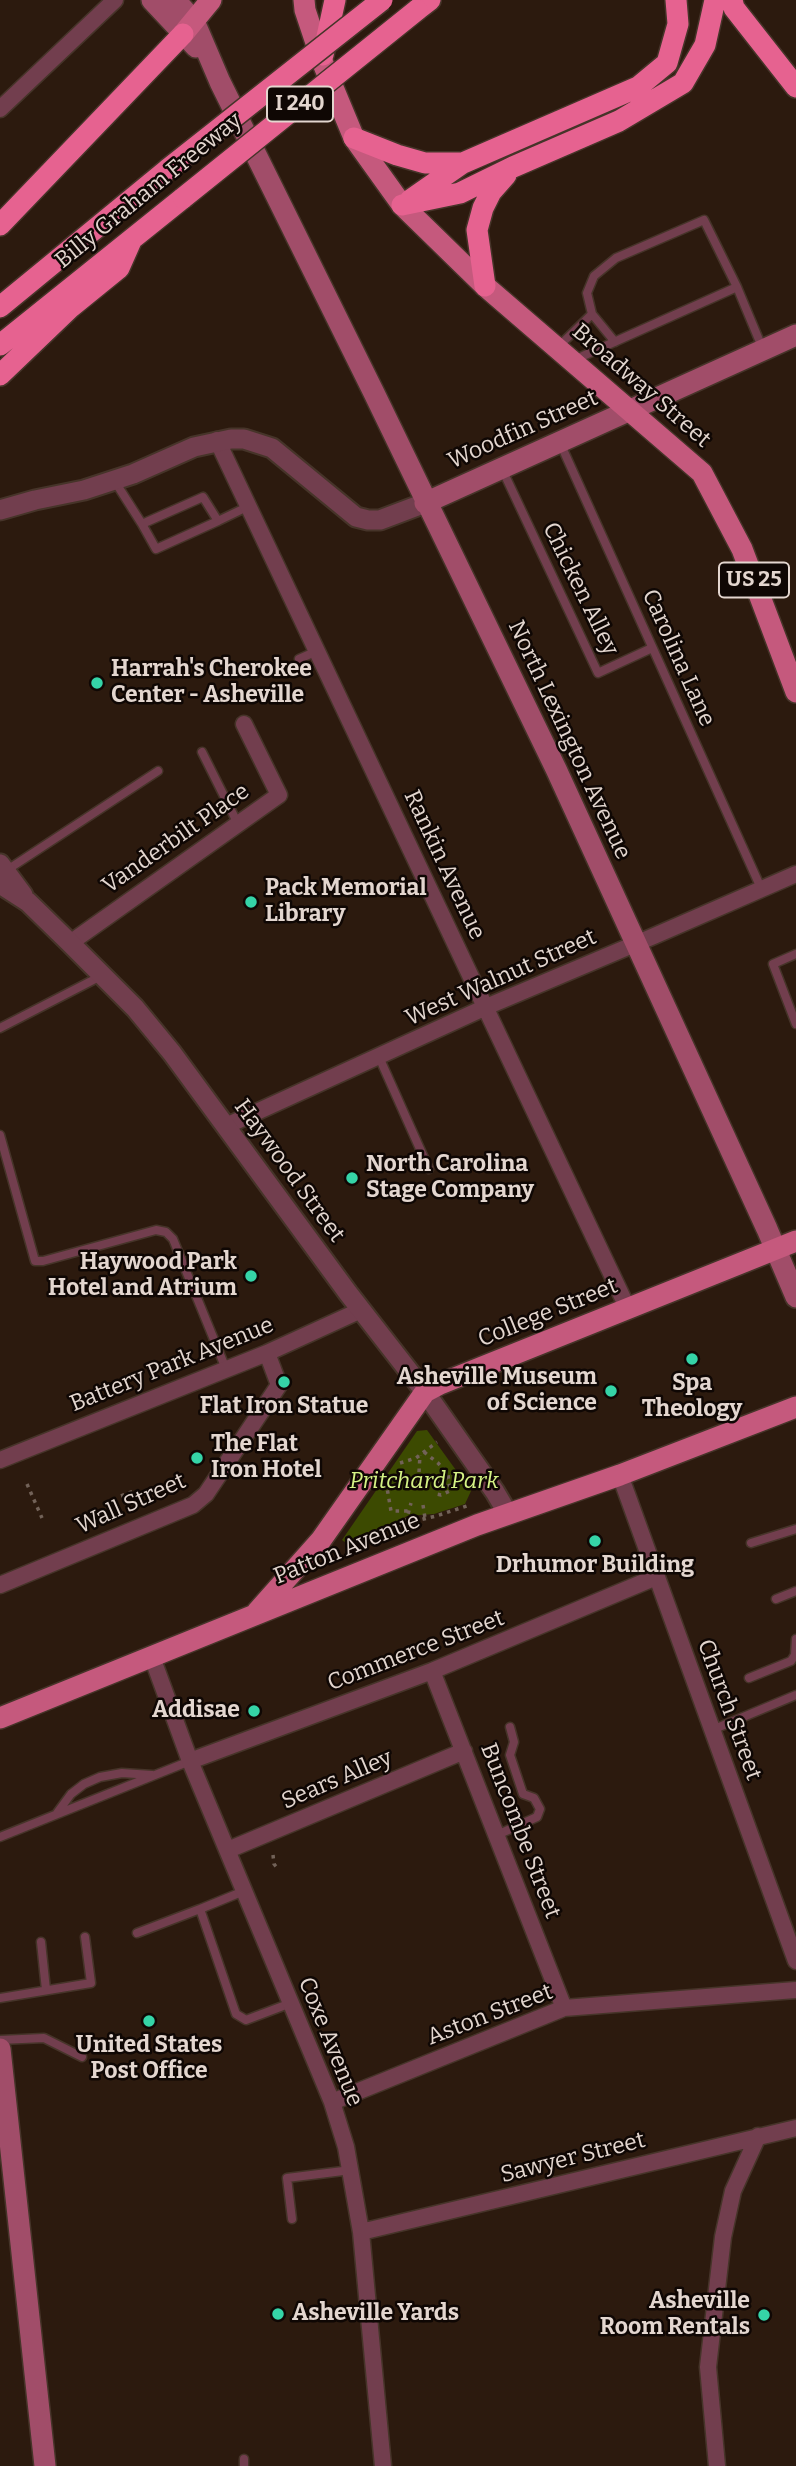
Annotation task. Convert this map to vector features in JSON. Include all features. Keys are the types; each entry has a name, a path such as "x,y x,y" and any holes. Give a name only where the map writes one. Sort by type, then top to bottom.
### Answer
{"highway":[{"path":"321,61 335,0"},
{"name":"Billy Graham Freeway","path":"0,307 168,169 382,0"},
{"path":"402,205 463,163 638,87 667,63 678,24 676,0"},
{"path":"402,205 460,193 619,121 683,83 705,45 715,0"},
{"path":"732,0 734,8 796,87"},
{"name":"Billy Graham Freeway","path":"0,345 423,5"},
{"path":"0,225 189,27"},
{"path":"354,138 425,163 463,163"},
{"path":"485,286 477,230 491,192 513,167"},
{"path":"0,375 71,307 119,268 133,237"}],"main road":[{"path":"152,0 189,27"},
{"path":"175,0 189,27"},
{"path":"189,27 211,0"},
{"name":"US 25","path":"304,0 321,61 354,138 402,205"},
{"name":"North Lexington Avenue","path":"189,27 209,60 374,393 555,769 796,1297"},
{"name":"Broadway Street","path":"402,205 485,286 702,473 742,549 796,692"},
{"name":"Woodfin Street","path":"425,503 796,335"},
{"name":"College Street","path":"425,1392 796,1241"},
{"path":"253,1616 321,1541 425,1392"},
{"name":"Patton Avenue","path":"0,1718 508,1514 796,1408"},
{"path":"0,2049 45,2466"}],"street":[{"path":"0,108 115,0"},
{"path":"0,510 133,474 194,447 217,440 244,439 272,448 355,517 380,520 425,503"},
{"name":"Rankin Avenue","path":"217,440 628,1309"},
{"name":"Vanderbilt Place","path":"69,943 279,795 243,724"},
{"name":"Haywood Street","path":"2,873 135,1008 425,1392 508,1514"},
{"name":"West Walnut Street","path":"226,1126 486,1007 796,874"},
{"name":"Battery Park Avenue","path":"2,1453 267,1353 361,1310"},
{"name":"Wall Street","path":"0,1585 193,1506 206,1494 279,1385 267,1353"},
{"name":"Church Street","path":"620,1475 796,1961"},
{"name":"Commerce Street","path":"190,1761 432,1671 656,1577"},
{"name":"Coxe Avenue","path":"152,1657 190,1761 332,2102 351,2170 361,2232 383,2466"},
{"name":"Buncombe Street","path":"432,1671 564,2008"},
{"name":"Sears Alley","path":"228,1850 464,1751"},
{"name":"Aston Street","path":"332,2102 564,2008 796,1990"},
{"name":"Sawyer Street","path":"361,2232 796,2128"},
{"path":"718,2466 708,2367 723,2237 733,2191 758,2136"}],"lane":[{"path":"615,342 592,314 587,293 594,276 616,258 704,219 737,287 763,350"},
{"path":"564,355 615,342 737,287"},
{"path":"564,355 592,314"},
{"name":"Carolina Lane","path":"560,443 761,888"},
{"name":"Chicken Alley","path":"502,469 598,673 652,648"},
{"path":"114,480 156,549 247,507"},
{"path":"142,524 203,497 218,521"},
{"path":"299,659 317,651"},
{"path":"202,752 238,824"},
{"path":"2,873 158,771"},
{"path":"796,954 774,964 796,1024"},
{"path":"0,1028 102,976"},
{"path":"379,1056 429,1169"},
{"path":"0,1135 35,1261 156,1230 166,1232 173,1239 226,1369"},
{"path":"751,1543 796,1530"},
{"path":"776,1599 796,1591"},
{"path":"749,1678 791,1661 795,1655 796,1639"},
{"path":"712,1730 796,1695"},
{"path":"497,1835 537,1817 540,1809 534,1798 523,1794 510,1755 514,1742 510,1727"},
{"path":"0,1837 190,1761"},
{"path":"55,1815 71,1794 100,1777 122,1773 154,1776"},
{"path":"137,1933 244,1891"},
{"path":"200,1909 236,2014 246,2020 291,2003"},
{"path":"0,1998 91,1983 85,1937"},
{"path":"41,1942 47,1990"},
{"path":"0,2040 44,2038 82,2057"},
{"path":"292,2219 287,2178 351,2170"}],"path":[{"path":"395,1465 420,1454 437,1442"},
{"path":"411,1449 446,1470 450,1491 436,1494"},
{"path":"419,1472 420,1454"},
{"path":"383,1472 391,1511 408,1511"},
{"path":"436,1483 447,1478"},
{"path":"27,1484 42,1518"},
{"path":"121,1496 134,1491 135,1495"},
{"path":"406,1522 411,1503"},
{"path":"424,1505 425,1518"},
{"path":"340,1560 346,1559 360,1543 406,1522 470,1505"},
{"path":"273,1855 274,1864 279,1870"}],"green space":[{"name":"Pritchard Park","path":"427,1430 471,1491 465,1504 434,1514 407,1516 376,1535 359,1541 353,1548 342,1540 417,1431"}],"place":[{"name":"Harrah's Cherokee Center - Asheville","path":"97,683"},
{"name":"Pack Memorial Library","path":"251,902"},
{"name":"North Carolina Stage Company","path":"352,1178"},
{"name":"Haywood Park Hotel and Atrium","path":"251,1276"},
{"name":"Spa Theology","path":"692,1359"},
{"name":"Flat Iron Statue","path":"284,1382"},
{"name":"Asheville Museum of Science","path":"611,1391"},
{"name":"The Flat Iron Hotel","path":"197,1458"},
{"name":"Drhumor Building","path":"595,1541"},
{"name":"Addisae","path":"254,1711"},
{"name":"United States Post Office","path":"149,2021"},
{"name":"Asheville Yards","path":"278,2314"},
{"name":"Asheville Room Rentals","path":"764,2315"}]}
